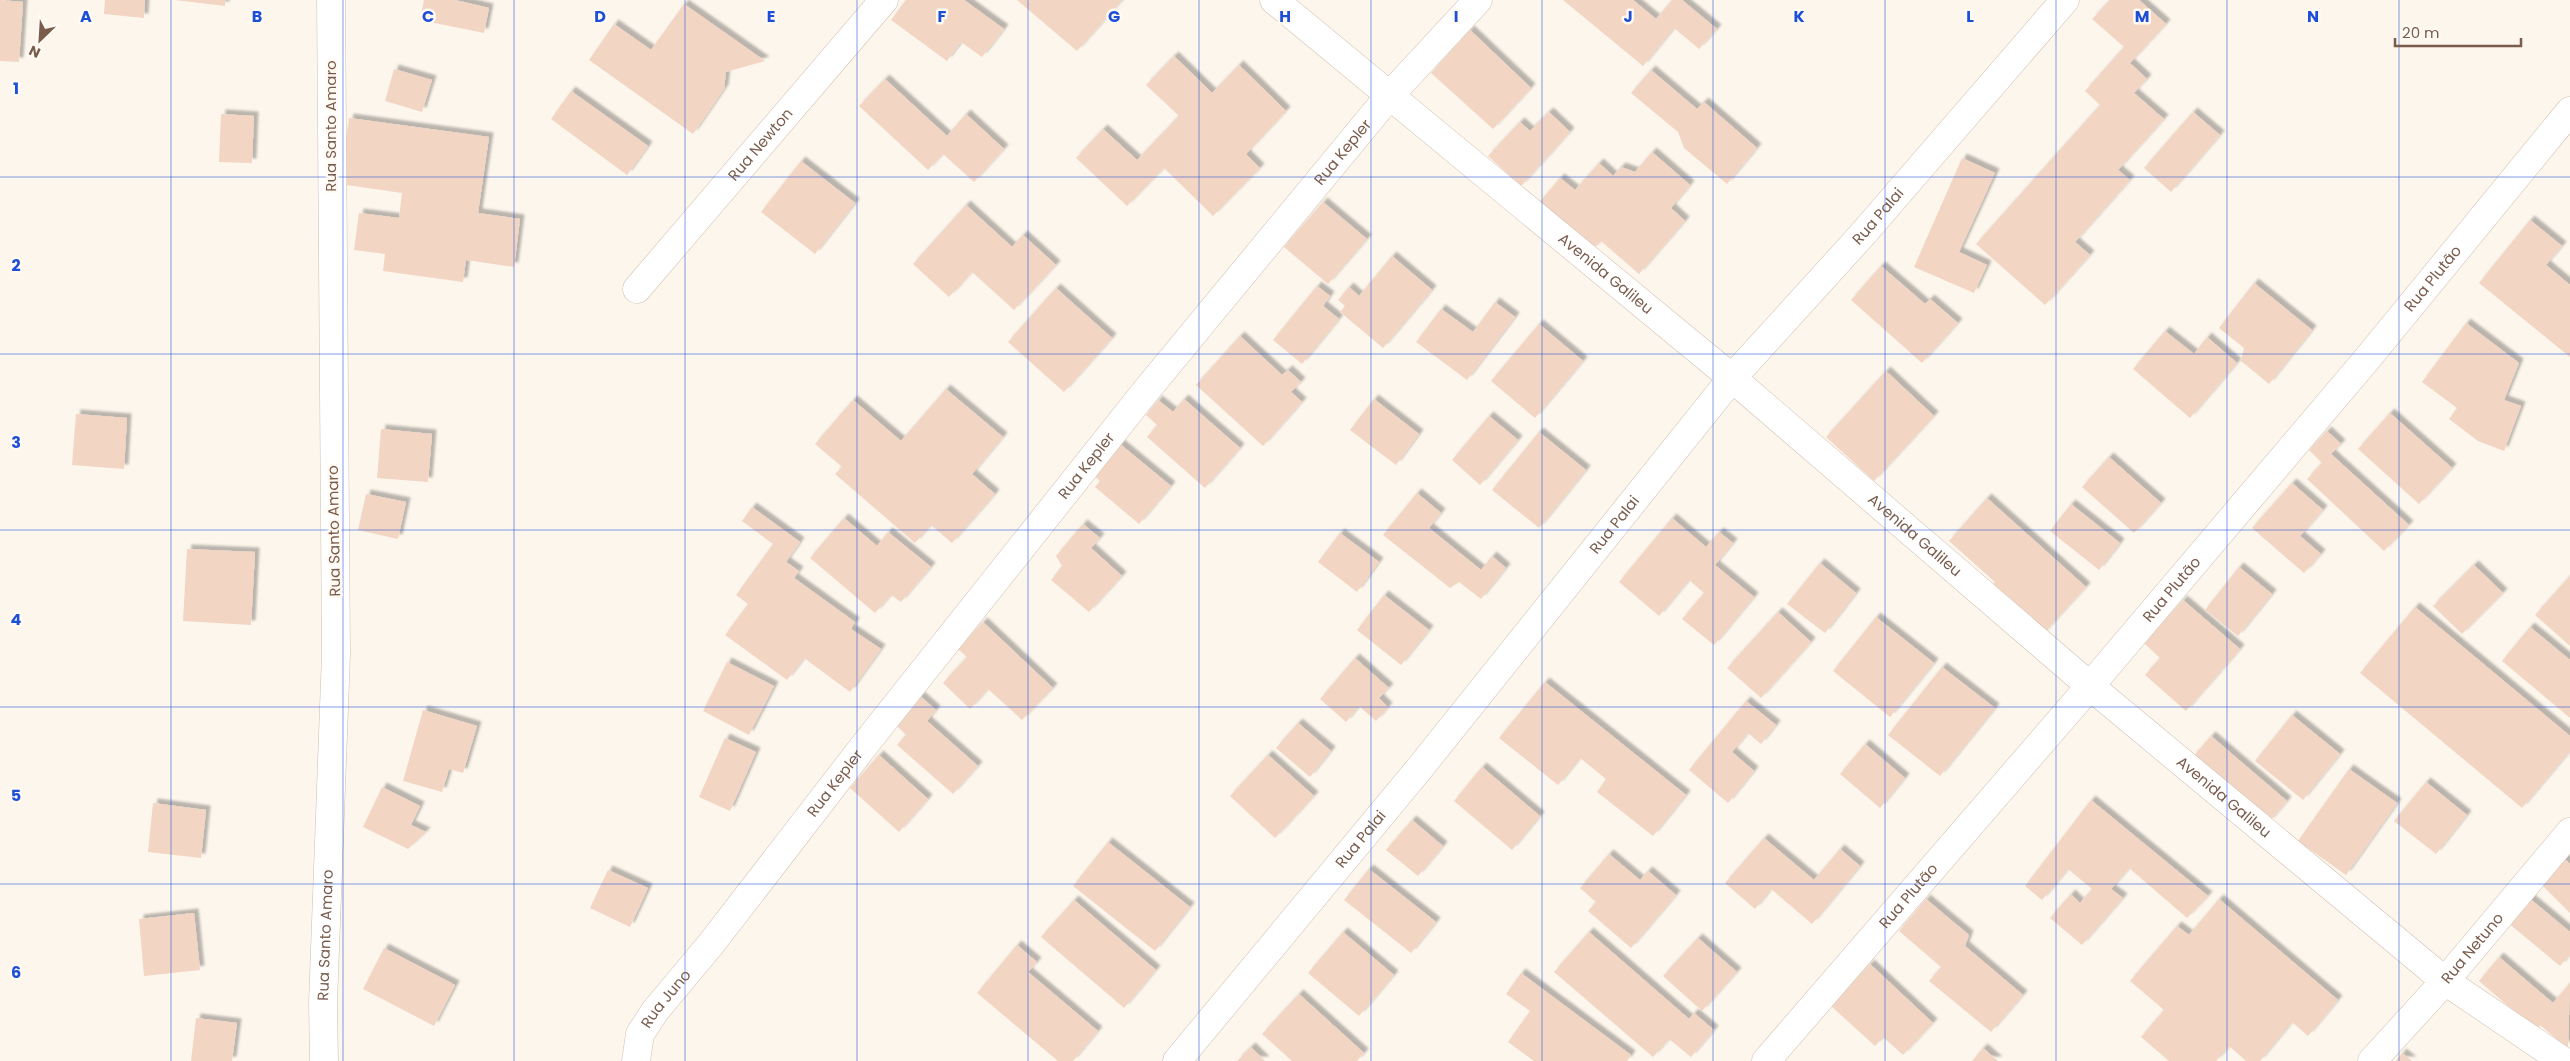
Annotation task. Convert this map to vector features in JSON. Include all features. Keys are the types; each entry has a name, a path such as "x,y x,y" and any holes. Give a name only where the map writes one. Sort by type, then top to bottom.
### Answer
{"street":[{"name":"Rua Santo Amaro","path":"324,1061 323,1003 336,654 331,0"},
{"name":"Rua Newton","path":"637,289 884,0"},
{"name":"Avenida Galileu","path":"1274,0 1732,378 2090,686 2445,981 2564,1061"},
{"name":"Rua Kepler","path":"711,944 863,747 1139,400 1390,95 1478,0"},
{"name":"Rua Palai","path":"1178,1061 1419,769 1732,378 1862,235 2065,0"},
{"name":"Rua Plutão","path":"1766,1061 2090,686 2367,359 2570,111"},
{"name":"Rua Netuno","path":"2372,1061 2445,981 2570,832"},
{"name":"Rua Juno","path":"636,1061 640,1034 655,1011 711,944"}],"building":[{"path":"0,0 23,2 19,62 0,61"},
{"path":"105,0 145,0 144,18 104,14"},
{"path":"175,0 225,0 225,6"},
{"path":"424,0 455,0 489,8 484,33 420,20"},
{"path":"906,0 964,0 1004,29 982,57 961,42 947,61 891,20"},
{"path":"1017,0 1122,0 1077,51"},
{"path":"1563,0 1633,0 1656,19 1672,0 1682,0 1717,29 1699,49 1674,28 1643,66"},
{"path":"2110,0 2139,0 2166,24 2130,63 2147,79 2134,93 2164,119 2118,170 2130,180 2075,242 2090,255 2045,305 1976,244 2100,105 2085,91 2124,47 2092,19"},
{"path":"684,4 765,61 726,72 724,89 693,134 589,60 614,24 651,50"},
{"path":"1470,30 1531,88 1493,129 1431,73"},
{"path":"1174,56 1212,93 1239,65 1286,111 1246,154 1260,168 1213,216 1164,168 1127,206 1076,158 1103,129 1137,160 1179,116 1146,85"},
{"path":"394,69 432,80 422,112 385,101"},
{"path":"1651,70 1697,109 1704,102 1757,148 1727,184 1684,148 1678,132 1631,93"},
{"path":"885,79 947,136 966,114 1004,149 974,182 943,154 928,170 859,106"},
{"path":"571,91 648,146 627,175 551,119"},
{"path":"1549,112 1570,132 1521,186 1488,156 1520,122 1530,131"},
{"path":"2193,112 2220,135 2171,192 2144,168"},
{"path":"221,114 254,116 252,163 219,162"},
{"path":"349,118 489,137 478,213 520,219 514,267 466,260 463,282 383,271 385,254 354,250 359,213 399,218 402,193 340,184"},
{"path":"1652,152 1690,185 1671,208 1685,221 1639,274 1601,241 1593,249 1539,203 1560,178 1575,190 1599,163 1613,176 1621,167 1635,172"},
{"path":"1962,158 1995,173 1959,252 1987,265 1974,293 1914,267"},
{"path":"801,161 855,203 815,254 761,212"},
{"path":"1323,202 1367,239 1328,284 1284,247"},
{"path":"966,205 1012,247 1023,235 1056,265 1014,310 972,272 949,297 913,264"},
{"path":"2530,220 2562,246 2546,265 2570,285 2570,357 2479,283"},
{"path":"1392,256 1432,290 1383,348 1340,312 1345,306 1338,300 1349,287 1359,296"},
{"path":"1881,266 1925,304 1930,299 1958,323 1922,363 1851,300"},
{"path":"2254,283 2312,330 2269,384 2241,361 2244,348 2219,328"},
{"path":"1317,286 1330,296 1323,306 1339,319 1302,364 1273,340"},
{"path":"1056,288 1112,338 1064,392 1008,342"},
{"path":"1495,302 1515,317 1467,380 1416,342 1441,309 1473,332"},
{"path":"2466,323 2519,363 2504,400 2521,406 2504,451 2478,441 2449,419 2457,408 2422,382"},
{"path":"1539,324 1583,361 1535,418 1491,381"},
{"path":"2165,331 2194,354 2207,337 2237,363 2190,418 2133,369"},
{"path":"1240,336 1282,375 1288,370 1301,382 1291,392 1302,402 1263,446 1196,385"},
{"path":"1886,371 1934,416 1874,481 1826,437"},
{"path":"946,389 1003,437 972,474 995,494 952,543 931,525 915,543 835,474 842,467 815,444 853,400 901,441"},
{"path":"1184,399 1240,448 1205,488 1147,437 1157,425 1146,415 1158,400 1173,412"},
{"path":"1374,399 1419,434 1396,465 1350,430"},
{"path":"2390,413 2452,468 2419,504 2358,449"},
{"path":"76,414 127,418 124,469 72,465"},
{"path":"1489,416 1518,440 1480,485 1452,460"},
{"path":"381,429 432,434 428,482 377,478"},
{"path":"2327,431 2341,444 2331,454 2409,525 2384,551 2307,479 2322,463 2309,450"},
{"path":"1539,432 1586,470 1539,528 1492,490"},
{"path":"1120,444 1171,486 1139,524 1095,487 1100,481 1094,476"},
{"path":"2109,457 2161,503 2134,533 2082,487"},
{"path":"2292,483 2323,510 2300,536 2321,554 2304,573 2252,528"},
{"path":"1417,493 1441,513 1429,528 1481,570 1492,556 1506,568 1481,599 1459,582 1450,588 1383,535"},
{"path":"366,494 406,502 398,539 358,530"},
{"path":"1987,498 2086,587 2041,636 1989,590 1995,582 1949,541"},
{"path":"2071,504 2120,543 2099,570 2050,531"},
{"path":"752,507 800,542 786,562 799,571 794,578 855,622 851,629 881,649 850,692 804,658 787,680 725,635 748,604 736,595 773,544 742,521"},
{"path":"844,518 877,546 888,532 931,567 901,602 891,595 875,613 810,558"},
{"path":"1672,518 1706,547 1719,532 1733,543 1715,565 1754,597 1714,645 1682,619 1704,593 1689,580 1659,616 1619,582"},
{"path":"1083,524 1100,538 1091,548 1122,576 1089,612 1051,580 1062,566 1056,556"},
{"path":"1340,533 1379,562 1357,592 1318,562"},
{"path":"187,549 255,552 251,625 183,621"},
{"path":"1820,563 1856,593 1825,633 1787,604"},
{"path":"2474,565 2503,593 2462,634 2433,606"},
{"path":"2239,567 2272,594 2238,636 2205,610"},
{"path":"2570,576 2570,646 2535,615"},
{"path":"1384,595 1429,630 1401,665 1357,630"},
{"path":"2183,600 2240,649 2186,711 2145,675 2160,658 2144,643"},
{"path":"2415,607 2570,736 2570,751 2522,808 2360,673"},
{"path":"1778,612 1811,642 1761,698 1727,668"},
{"path":"1876,617 1934,663 1890,717 1833,671"},
{"path":"983,622 1053,688 1022,720 988,689 970,709 943,683 967,657 958,649"},
{"path":"2530,627 2570,660 2570,718 2502,661"},
{"path":"1355,658 1389,688 1379,698 1388,707 1376,721 1359,706 1346,722 1320,699"},
{"path":"727,662 774,686 749,735 703,711"},
{"path":"1942,667 1995,708 1940,776 1888,735"},
{"path":"1545,682 1686,795 1653,836 1597,792 1606,779 1580,758 1558,785 1499,738"},
{"path":"920,696 936,710 927,721 978,766 953,794 897,745 906,735 895,724"},
{"path":"1746,701 1776,725 1761,744 1748,733 1732,752 1754,771 1728,803 1689,770"},
{"path":"423,710 477,726 463,773 449,769 442,792 403,781"},
{"path":"2292,715 2340,754 2303,800 2255,761"},
{"path":"1298,723 1331,751 1310,777 1276,748"},
{"path":"2211,736 2287,801 2269,822 2192,758"},
{"path":"725,738 756,752 730,811 699,797"},
{"path":"1865,744 1905,778 1880,808 1840,774"},
{"path":"879,755 928,799 899,832 850,788"},
{"path":"1268,755 1314,796 1275,838 1230,796"},
{"path":"1482,767 1540,816 1512,850 1454,801"},
{"path":"2349,769 2397,803 2346,875 2298,841"},
{"path":"2426,782 2467,815 2436,854 2394,821"},
{"path":"382,787 420,806 411,825 426,832 408,849 363,827"},
{"path":"2091,800 2208,896 2187,918 2129,868 2111,889 2123,898 2082,945 2050,918 2071,894 2080,903 2092,889 2068,869 2042,900 2025,886"},
{"path":"153,803 206,810 201,858 148,852"},
{"path":"1412,820 1443,846 1418,876 1386,850"},
{"path":"1764,838 1814,880 1840,849 1860,866 1812,924 1771,889 1755,909 1725,883"},
{"path":"1108,842 1190,907 1155,951 1073,886"},
{"path":"1609,854 1640,880 1648,871 1676,895 1631,948 1588,911 1596,902 1580,888"},
{"path":"2561,855 2570,864 2570,913 2536,879"},
{"path":"1369,869 1436,922 1411,953 1344,900"},
{"path":"608,870 648,888 630,927 590,908"},
{"path":"2528,897 2570,932 2570,954 2560,966 2507,922"},
{"path":"1926,899 1969,935 1965,946 2023,995 1991,1032 1929,981 1941,967 1899,931"},
{"path":"2219,899 2338,1000 2308,1036 2292,1022 2260,1061 2246,1061 2229,1046 2216,1061 2169,1061 2141,1037 2164,1010 2130,981 2177,926 2189,935"},
{"path":"1074,900 1156,970 1124,1008 1041,937"},
{"path":"194,913 200,970 144,976 139,919"},
{"path":"1343,932 1394,975 1359,1016 1308,973"},
{"path":"1589,932 1689,1019 1694,1013 1714,1030 1691,1057 1669,1039 1653,1057 1554,972"},
{"path":"1698,938 1737,972 1702,1011 1663,976"},
{"path":"1017,945 1037,962 1028,972 1098,1031 1073,1061 1058,1061 977,993"},
{"path":"384,948 455,985 434,1026 363,989"},
{"path":"2499,957 2553,1003 2570,983 2568,1049 2540,1025 2536,1030 2479,981"},
{"path":"1870,964 1933,1023 1903,1055 1883,1037 1875,1046 1831,1006"},
{"path":"1521,973 1631,1055 1627,1061 1534,1061 1508,1042 1530,1011 1506,994"},
{"path":"1299,994 1364,1053 1357,1061 1292,1061 1262,1034"},
{"path":"196,1018 237,1023 232,1061 191,1061"},
{"path":"1251,1047 1265,1061 1237,1061"},
{"path":"1983,1048 1998,1061 1972,1061"},
{"path":"2402,1053 2412,1061 2396,1061"}]}
